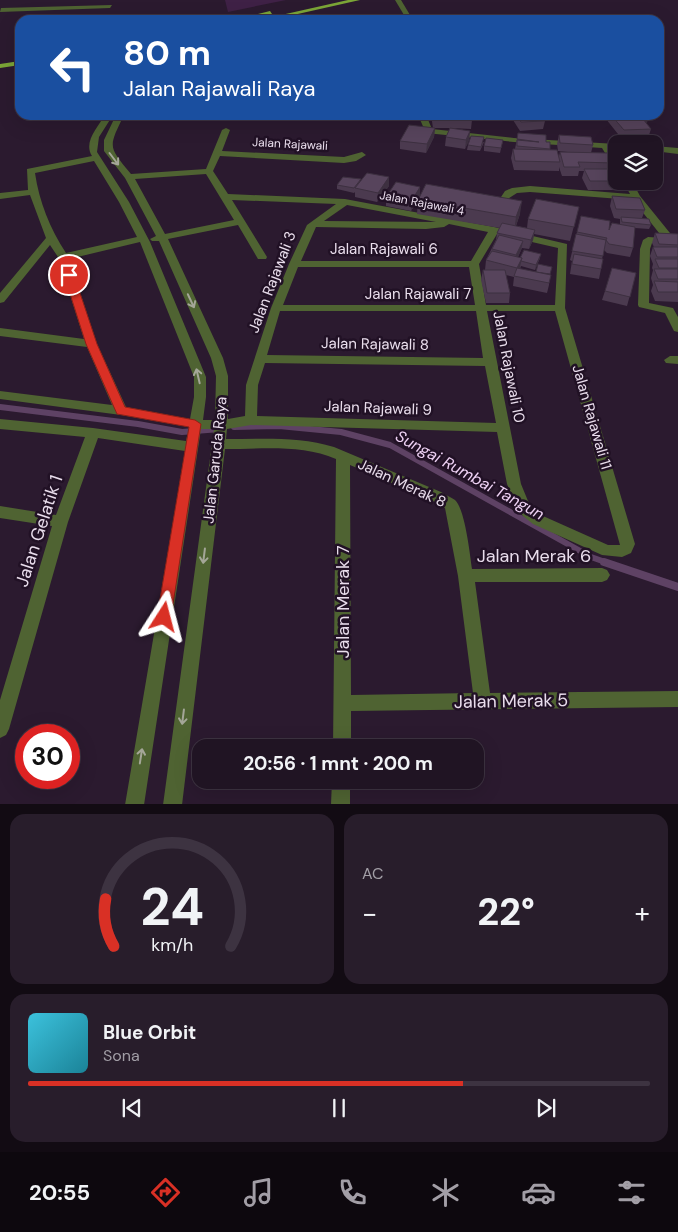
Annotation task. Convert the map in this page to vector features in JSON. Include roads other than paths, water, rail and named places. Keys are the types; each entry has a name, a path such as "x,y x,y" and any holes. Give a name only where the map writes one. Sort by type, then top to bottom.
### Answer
{"main road":[{"path":"282,15 330,3 357,0"},
{"path":"260,15 322,2 330,3"},
{"path":"0,60 15,58"},
{"path":"0,66 15,64"}],"street":[{"path":"5,0 0,11 110,6"},
{"path":"398,0 407,15"},
{"path":"106,120 92,145 97,158 30,171 33,192 51,238 63,258 91,344 121,411"},
{"name":"Jalan Garuda Raya","path":"118,120 108,140 108,151 129,177 162,238 217,358 222,376 219,436 172,804"},
{"path":"424,120 429,132 514,140 608,145"},
{"path":"226,130 215,152 209,171 262,258"},
{"path":"604,144 608,151"},
{"path":"663,150 678,151"},
{"name":"Jalan Rajawali","path":"215,152 344,160 353,159 362,154"},
{"name":"Jalan Garuda Raya","path":"97,158 124,202 143,240 200,376 200,397 134,804"},
{"path":"129,177 209,171"},
{"path":"506,197 508,193 515,190 530,189 636,197"},
{"path":"632,190 674,241"},
{"path":"2,198 33,192"},
{"path":"224,197 345,202"},
{"name":"Jalan Rajawali 4","path":"345,202 494,230"},
{"name":"Jalan Rajawali 3","path":"251,420 252,385 276,308 294,264 310,227 345,202"},
{"path":"405,226 414,220 413,214"},
{"path":"63,258 143,240 162,238 239,222"},
{"path":"313,224 426,226 459,223"},
{"path":"474,264 494,230"},
{"name":"Jalan Rajawali 11","path":"494,230 563,246 560,308 628,544 626,549 622,551 607,551 538,520 528,512"},
{"path":"0,300 51,238"},
{"path":"674,241 648,240 645,249 643,305 673,309 678,328"},
{"name":"Jalan Rajawali 6","path":"294,264 474,264"},
{"name":"Jalan Rajawali 10","path":"474,264 490,362 505,428 514,484 528,512"},
{"name":"Jalan Rajawali 7","path":"276,308 560,308"},
{"path":"0,332 91,344"},
{"name":"Jalan Rajawali 8","path":"260,359 490,362"},
{"path":"0,396 121,411 193,437"},
{"name":"Jalan Rajawali 9","path":"219,436 251,420 505,428"},
{"path":"0,424 93,434 219,436"},
{"name":"Jalan Gelatik 1","path":"0,729 4,700 61,522 93,434"},
{"name":"Jalan Merak 8","path":"219,436 319,447 436,496 451,505 455,516 466,576 483,701"},
{"name":"Jalan Merak 7","path":"342,739 344,703 343,456"},
{"path":"0,512 61,522"},
{"name":"Jalan Merak 6","path":"466,576 602,574"},
{"name":"Jalan Merak 5","path":"344,703 678,699"},
{"path":"340,804 341,789"}],"waterway":[{"name":"Sungai Rumbai Tangun","path":"0,407 138,424 182,432 220,429"},
{"name":"Sungai Rumbai Tangun","path":"234,427 279,426 341,432 390,445 591,557 608,563"},
{"name":"Sungai Rumbai Tangun","path":"604,562 678,587"}]}
